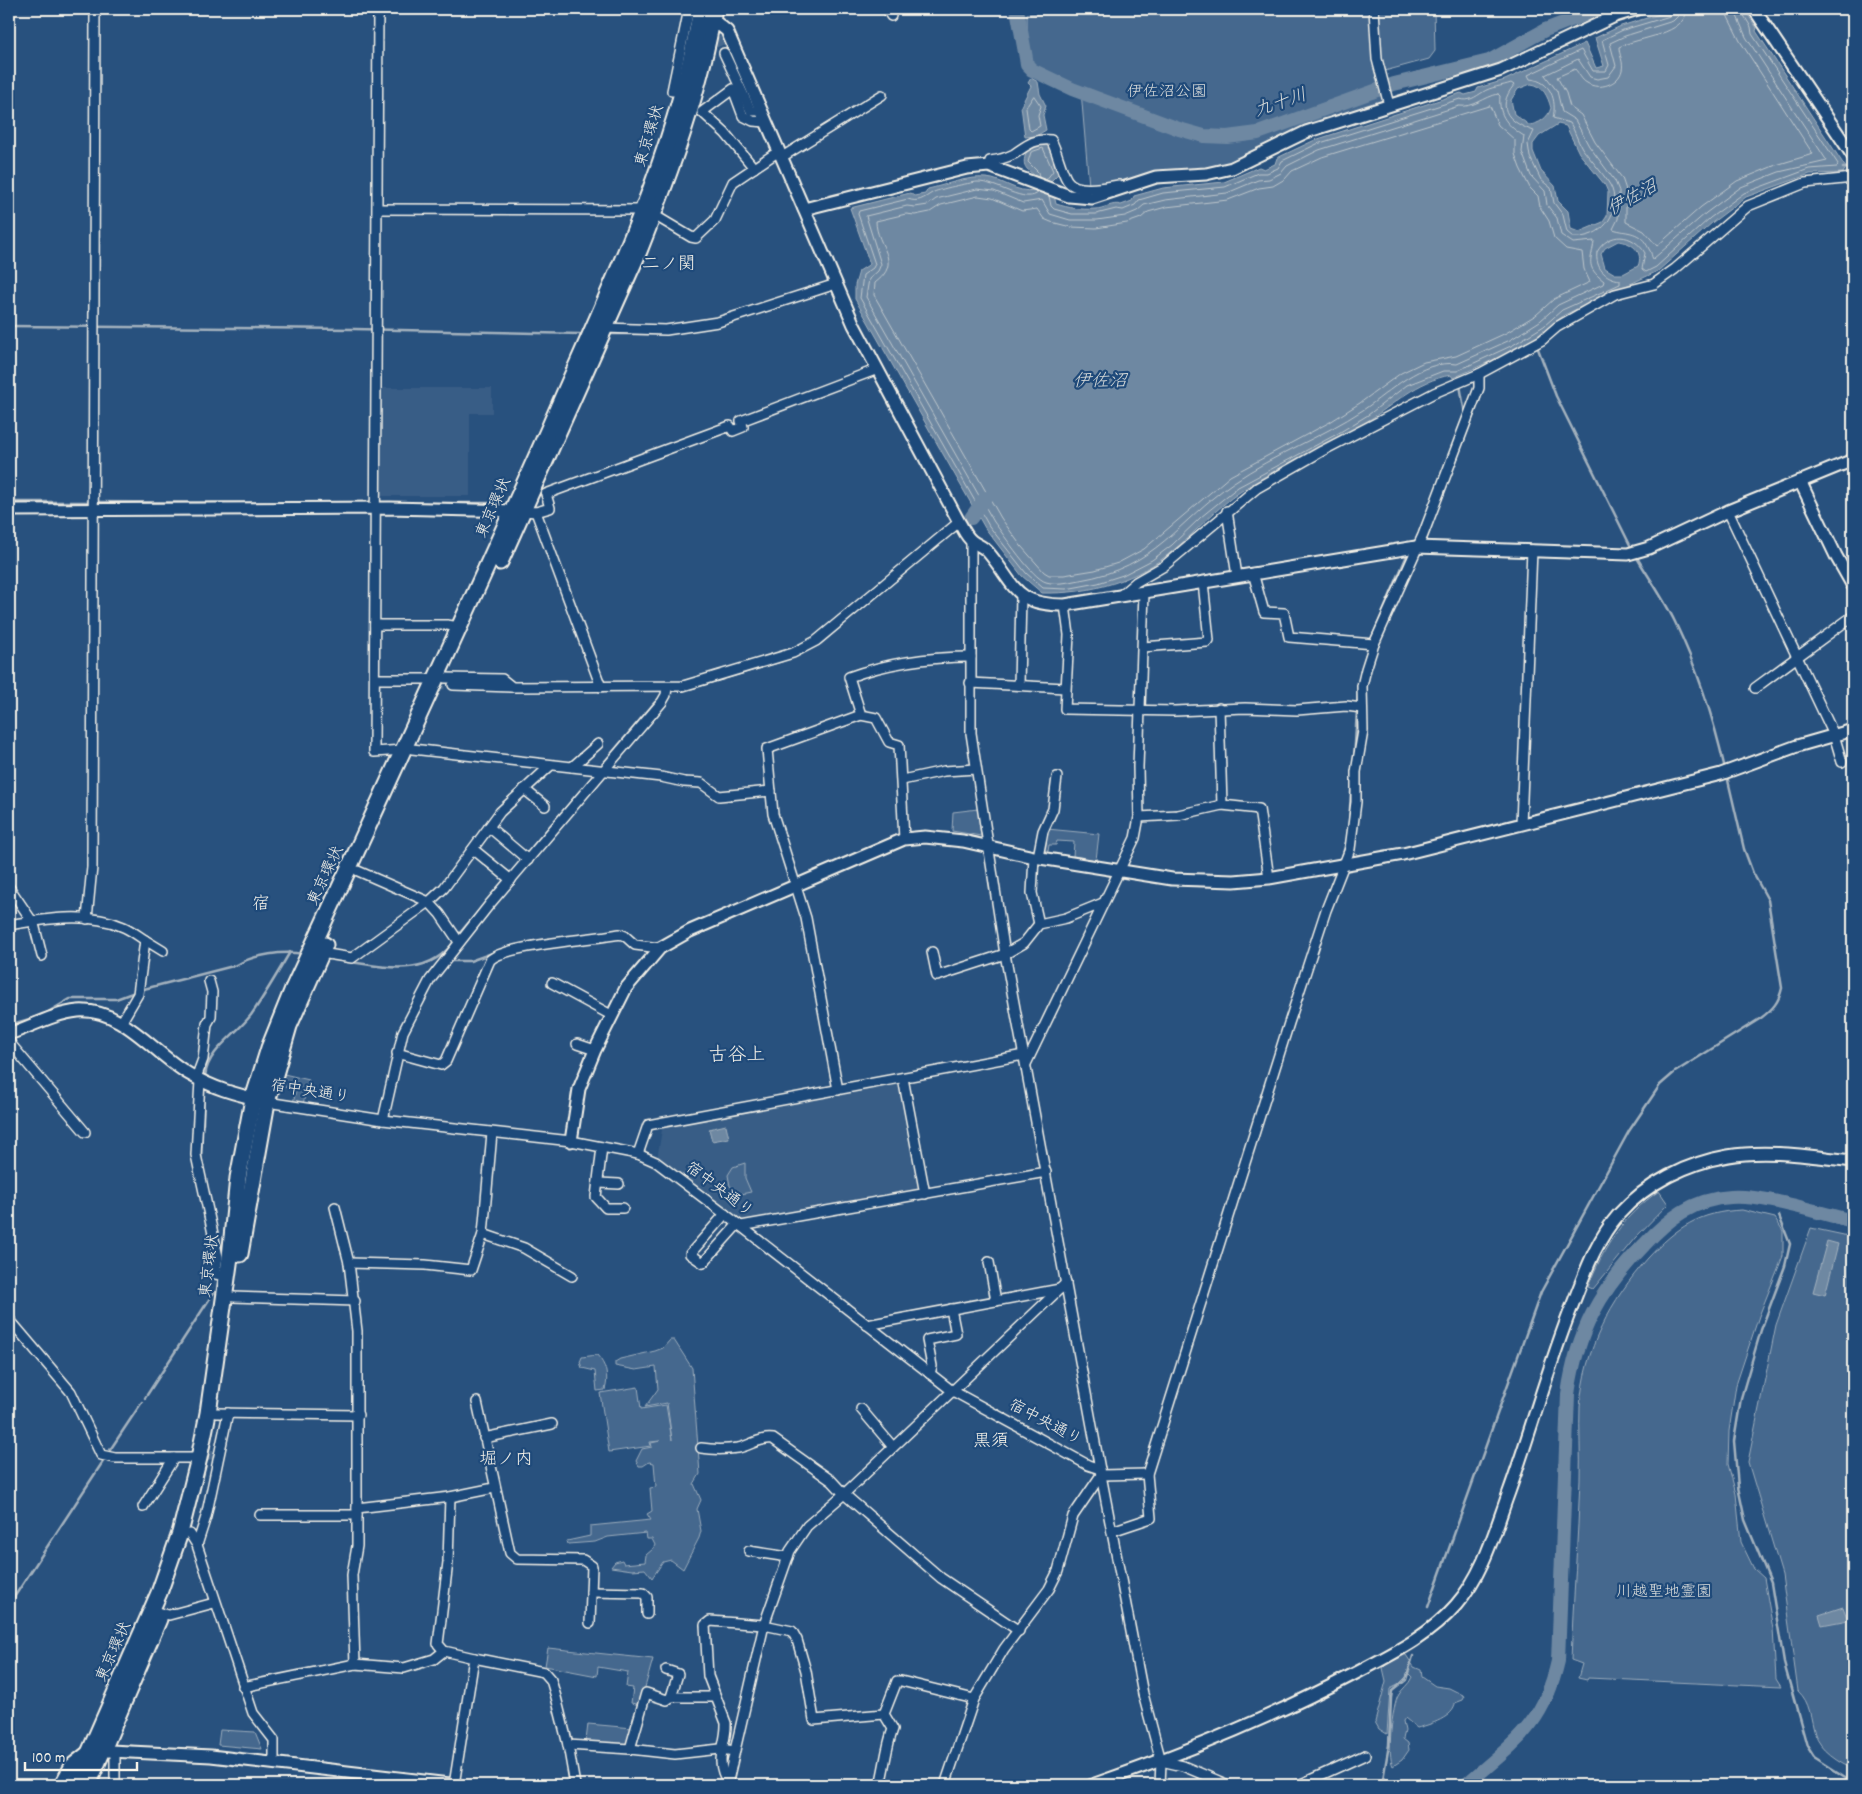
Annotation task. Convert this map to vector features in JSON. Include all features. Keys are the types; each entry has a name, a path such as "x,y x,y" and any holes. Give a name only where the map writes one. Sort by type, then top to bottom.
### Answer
{"highway":[{"name":"東京環状","path":"439,682 459,627 524,511 649,212 703,12"},
{"name":"東京環状","path":"88,1785 194,1540 223,1413 233,1297 269,1048 292,991 439,682 524,511 604,328 690,108 703,12"},
{"name":"東京環状","path":"75,1785 103,1751 180,1532 227,1276 238,1178 260,1100 289,1026 358,871 408,749"}],"street":[{"path":"87,919 92,857 96,9"},
{"path":"378,9 374,752 408,749 602,770 701,783 719,796 771,791"},
{"path":"1374,9 1377,59 1388,100"},
{"path":"804,210 967,168 989,166 1069,196 1092,198 1156,177 1206,174 1232,168 1306,132 1388,100 1501,70 1615,16 1638,9"},
{"path":"1754,9 1853,156"},
{"path":"703,12 727,31 836,284 959,522 971,541 988,552 1009,582 1022,596 1040,604 1065,605 1122,594 1416,547 1628,554 1649,548 1728,511 1853,460"},
{"path":"724,53 751,111 762,111"},
{"path":"754,168 726,133 702,112 733,89 743,116 753,121 766,122"},
{"path":"378,209 649,212 691,237 696,238 715,220 733,182 754,168 882,96"},
{"path":"989,166 990,162 1015,154 1028,143 1044,139 1051,140 1067,181 1073,186 1106,187 1142,182"},
{"path":"1122,594 1136,582 1164,566 1227,511 1258,488 1322,451 1434,393 1479,374 1542,340 1556,327 1615,294 1654,284 1675,269 1748,206 1805,183 1853,178"},
{"path":"604,328 666,330 718,322 836,284"},
{"path":"9,510 375,508 524,511 550,508 546,494 730,426 733,431 743,427 741,421 878,368"},
{"path":"1112,1531 1151,1518 1147,1474 1289,1023 1353,835 1356,772 1362,731 1362,686 1374,644 1388,616 1416,547 1424,535 1479,388 1479,374"},
{"path":"1800,481 1836,556 1853,586"},
{"path":"524,511 601,687"},
{"path":"1227,511 1237,576"},
{"path":"1728,511 1834,735 1842,762"},
{"path":"375,682 439,682 502,679 512,687 683,686 804,648 816,641 959,522"},
{"path":"971,541 971,733 976,769 1005,954 1046,1172 1063,1286 1101,1472 1143,1694 1161,1761 1160,1785"},
{"path":"1521,824 1532,550"},
{"path":"1253,573 1264,612 1284,613 1289,637 1374,644"},
{"path":"1144,647 1207,642 1209,640 1203,582"},
{"path":"1025,1059 1135,838 1139,817 1138,767 1144,647 1144,592"},
{"path":"1018,685 1022,596"},
{"path":"1065,605 1069,635 1065,709 1140,711 1219,708 1297,710 1346,706 1362,708"},
{"path":"1755,688 1853,616"},
{"path":"375,624 447,625 459,627"},
{"path":"862,715 849,677 910,662 943,657 971,657"},
{"path":"375,682 439,682"},
{"path":"970,683 1065,688"},
{"path":"383,1120 404,1032 430,980 525,858 662,702 667,687"},
{"path":"1219,708 1222,805"},
{"path":"838,1090 806,918 774,814 767,749 862,715 876,718 889,742 899,745 904,839"},
{"path":"570,1141 579,1089 595,1050 626,988 660,948 690,931 904,839 925,836 941,838 988,845 1036,857 1189,880 1270,878 1403,854 1721,774 1797,746 1853,730"},
{"path":"572,767 598,744"},
{"path":"321,953 352,958 429,902 444,888 489,827 524,789 551,765"},
{"path":"902,780 944,771 976,769"},
{"path":"1039,924 1032,893 1036,857 1052,808 1057,777"},
{"path":"524,789 545,806"},
{"path":"1139,817 1178,815 1222,805 1259,809 1270,878"},
{"path":"489,827 525,858"},
{"path":"473,848 509,878"},
{"path":"358,871 429,902 440,914 459,942"},
{"path":"9,887 32,921 42,956"},
{"path":"932,952 937,976 1005,954 1024,943 1039,924 1066,918 1104,903"},
{"path":"9,925 32,921 87,919 121,926 163,951"},
{"path":"398,1053 441,1065 446,1061 490,960 495,955 515,950 620,934 636,945 660,948"},
{"path":"121,1023 138,994 145,940"},
{"path":"209,980 212,992 211,1016 207,1024 203,1059 198,1079 197,1168 218,1257 215,1274 227,1276"},
{"path":"552,983 611,1016"},
{"path":"9,1034 78,1011 100,1013 121,1023 198,1079 223,1092 260,1100"},
{"path":"9,1042 85,1132"},
{"path":"577,1044 595,1050"},
{"path":"638,1154 648,1125 903,1078 1025,1059"},
{"path":"903,1078 924,1194"},
{"name":"宿中央通り","path":"260,1100 383,1120 570,1141 638,1154 656,1162 725,1214 951,1390 1101,1472"},
{"path":"349,1263 424,1265 471,1270 483,1234 492,1133"},
{"path":"602,1147 596,1197 606,1208 624,1208"},
{"path":"1092,1785 1161,1761 1258,1722 1354,1674 1421,1637 1457,1604 1470,1586 1489,1546 1558,1340 1594,1251 1619,1214 1635,1200 1674,1173 1702,1162 1728,1156 1781,1154 1853,1161"},
{"path":"725,1214 690,1254 703,1263 739,1225 1046,1172"},
{"path":"599,1183 619,1184"},
{"path":"334,1208 349,1263 355,1300 358,1415 357,1546 352,1575 355,1664"},
{"path":"483,1234 524,1248 572,1276"},
{"path":"989,1262 996,1301"},
{"path":"867,1325 996,1301 1063,1286"},
{"path":"728,1783 764,1625 788,1557 807,1526 844,1494 951,1390 1063,1286"},
{"path":"233,1297 355,1300"},
{"path":"930,1374 932,1366 927,1340 956,1334 951,1309"},
{"path":"9,1318 71,1392 102,1455 115,1458 174,1458 195,1455"},
{"path":"477,1402 494,1488 510,1553 517,1559 583,1560 592,1566 590,1624"},
{"path":"861,1409 893,1447"},
{"path":"223,1413 358,1415"},
{"path":"484,1438 552,1424"},
{"path":"701,1448 719,1451 739,1448 765,1438 773,1439 832,1481 844,1494 941,1578 1020,1631"},
{"path":"115,1458 125,1454 195,1455"},
{"path":"143,1507 174,1458"},
{"path":"1101,1472 1147,1474"},
{"path":"945,1785 974,1699 988,1673 1049,1589 1058,1570 1073,1516 1101,1472"},
{"path":"260,1515 357,1512 494,1488"},
{"path":"450,1497 448,1562 438,1644 444,1651 544,1672 551,1680 568,1745 575,1785"},
{"path":"194,1540 253,1713 274,1740 274,1764"},
{"path":"749,1551 788,1557"},
{"path":"591,1592 643,1593 647,1596 647,1614"},
{"path":"162,1613 170,1616 214,1603"},
{"path":"728,1783 722,1774 720,1749 726,1730 726,1723 708,1676 705,1626 710,1621 764,1625 788,1629 795,1635 806,1671 814,1720 884,1714"},
{"path":"243,1687 355,1664 404,1668 434,1659 444,1651"},
{"path":"60,1785 71,1765 103,1751 212,1756 398,1781 456,1785 474,1658"},
{"path":"666,1670 678,1674 671,1697"},
{"path":"880,1785 887,1744 893,1729 884,1714 894,1685 901,1680 974,1699"},
{"path":"630,1749 646,1694 667,1700 671,1697 715,1697"},
{"path":"568,1745 675,1754 720,1749 735,1751"},
{"path":"103,1751 115,1785"},
{"path":"1299,1785 1365,1755"},
{"path":"1161,1761 1182,1766 1228,1785"}],"shaded area":[{"path":"381,388 492,388 492,413 470,413 470,496 381,496"},
{"path":"902,1081 922,1190 884,1200 879,1196 862,1199 860,1202 743,1223 657,1159 663,1124"}],"green space":[{"name":"伊佐沼公園","path":"1108,9 1372,9 1375,71 1384,103 1235,164 1089,186 1081,91 1051,77 1031,62 1027,55 1027,14"},
{"path":"1378,9 1434,9 1435,51 1429,59 1381,72"},
{"path":"978,809 981,836 952,831 953,812"},
{"path":"1047,829 1099,834 1096,860 1073,856 1074,842 1057,841 1056,845 1049,845 1048,851 1041,850"},
{"path":"284,1074 309,1080 303,1104 293,1103 296,1090 281,1086"},
{"path":"745,1163 745,1178 751,1192 741,1194 730,1186 728,1175 733,1167"},
{"path":"1659,1191 1668,1204 1635,1238 1593,1289 1588,1287 1601,1258 1616,1233 1635,1211"},
{"name":"川越聖地霊園","path":"1742,1210 1775,1218 1783,1231 1783,1256 1759,1316 1736,1385 1729,1431 1728,1464 1736,1494 1741,1542 1754,1569 1764,1578 1773,1629 1776,1679 1781,1687 1588,1678 1587,1680 1578,1678 1582,1664 1571,1660 1580,1479 1580,1407 1587,1365 1594,1345 1611,1308 1622,1291 1659,1247 1679,1230 1701,1218 1727,1211"},
{"path":"1811,1228 1853,1237 1853,1768 1836,1759 1817,1740 1808,1706 1798,1691 1782,1575 1748,1462 1776,1325"},
{"path":"670,1340 674,1340 692,1368 700,1474 694,1484 701,1500 697,1509 701,1531 683,1569 671,1560 663,1562 652,1578 645,1569 632,1570 611,1567 615,1562 622,1560 624,1564 645,1562 646,1555 655,1545 652,1539 647,1539 646,1533 608,1537 595,1542 568,1544 567,1541 590,1536 590,1526 651,1520 647,1514 652,1511 650,1488 656,1487 654,1463 649,1462 639,1466 636,1461 642,1449 652,1447 651,1443 660,1441 650,1442 651,1446 609,1452 600,1393 638,1387 641,1409 666,1405 672,1440 667,1403 645,1407 658,1389 656,1367 636,1370 615,1366 615,1362 620,1359 663,1348"},
{"path":"597,1355 605,1367 607,1380 605,1390 597,1391 595,1371 582,1368 580,1362 582,1357"},
{"path":"548,1648 653,1659 640,1705 631,1703 633,1688 626,1687 628,1672 598,1667 597,1676 545,1666"},
{"path":"1402,1654 1406,1655 1414,1667 1421,1670 1422,1677 1435,1686 1449,1688 1465,1696 1463,1700 1455,1703 1454,1708 1446,1716 1428,1725 1417,1728 1405,1718 1403,1721 1405,1731 1403,1739 1408,1743 1409,1750 1402,1760 1393,1766 1390,1742 1394,1710 1398,1696 1412,1677 1409,1674 1398,1685 1390,1689 1387,1734 1379,1729 1375,1722 1386,1681 1383,1668 1393,1658"},
{"path":"588,1724 633,1728 628,1745 577,1743 577,1741 586,1741"},
{"path":"220,1730 255,1732 262,1749 218,1745"}],"water":[{"name":"伊佐沼","path":"1676,9 1744,9 1757,28 1756,31 1846,168 1843,173 1810,174 1746,197 1713,222 1658,271 1564,315 1547,330 1515,350 1453,378 1451,375 1438,378 1416,388 1366,422 1271,473 1240,492 1175,549 1145,570 1096,588 1060,593 1042,593 1022,576 985,528 855,299 855,285 859,271 870,264 850,208 910,193 914,196 925,194 928,189 971,178 992,179 1022,190 1034,190 1034,175 1025,167 1025,158 1027,149 1044,142 1049,145 1059,173 1051,181 1056,204 1066,207 1098,209 1115,204 1121,205 1132,201 1134,196 1163,188 1224,182 1259,167 1264,169 1275,164 1277,158 1315,140 1461,93 1465,95 1476,92 1478,88 1505,80 1585,43 1596,68 1604,66 1595,38 1621,26","holes":["1531,84 1542,89 1547,96 1551,108 1543,120 1529,125 1514,114 1511,100 1518,89","1558,124 1566,126 1579,153 1605,185 1608,192 1607,216 1603,222 1579,232 1571,229 1568,211 1558,201 1555,186 1541,171 1533,151 1533,144 1539,136","1618,241 1628,243 1638,252 1638,266 1623,274 1615,274 1605,268 1601,254 1605,248"]},
{"path":"1031,78 1038,82 1040,94 1046,106 1043,115 1046,130 1036,136 1025,137 1021,106 1031,86 1028,83"},
{"path":"726,1125 729,1138 712,1141 709,1129"},
{"path":"1827,1241 1838,1244 1825,1295 1813,1292"},
{"path":"1843,1607 1848,1620 1822,1625 1819,1615"}],"waterway":[{"name":"九十川","path":"1017,9 1027,65 1032,70 1072,89 1179,129 1204,136 1227,137 1258,133 1394,84 1489,61 1545,30 1599,9"},
{"path":"1843,168 1853,168"},
{"path":"744,318 828,291"},
{"path":"9,326 354,329 580,334"},
{"path":"612,334 668,334 680,332"},
{"path":"1537,346 1556,396 1632,549"},
{"path":"1460,385 1465,414"},
{"name":"伊佐沼","path":"971,518 985,498"},
{"path":"9,502 90,502"},
{"path":"96,502 265,503"},
{"path":"398,503 492,503"},
{"name":"伊佐沼","path":"965,523 971,518"},
{"path":"1370,642 1408,553"},
{"path":"1636,556 1671,613 1691,657 1716,732 1725,769"},
{"path":"796,656 820,644 910,568"},
{"path":"1358,685 1368,647"},
{"path":"692,688 782,661"},
{"path":"1357,705 1358,690"},
{"path":"600,767 655,702"},
{"path":"1354,760 1357,710"},
{"path":"532,847 597,771"},
{"path":"1349,824 1352,775"},
{"path":"1428,1607 1541,1292 1629,1131 1660,1085 1675,1072 1761,1018 1775,1005 1781,993 1782,988 1768,900 1753,873 1744,849 1727,776"},
{"path":"1341,861 1348,835"},
{"path":"458,935 482,907"},
{"path":"351,962 394,967 421,965 434,960 445,952 455,940"},
{"path":"448,961 470,961 498,951"},
{"path":"205,1076 211,1058 251,1015 290,952"},
{"path":"140,990 237,965 261,956 278,953 304,954"},
{"path":"9,1025 43,1015 70,999 116,999 135,992"},
{"path":"203,1124 204,1087"},
{"path":"201,1160 202,1134"},
{"path":"1466,1785 1512,1745 1524,1732 1535,1718 1552,1684 1558,1661 1568,1394 1577,1350 1584,1331 1603,1295 1628,1262 1662,1227 1682,1212 1705,1202 1731,1197 1745,1197 1792,1205 1853,1221"},
{"path":"1779,1216 1790,1244 1785,1266 1761,1330 1741,1398 1734,1441 1738,1487 1745,1520 1771,1583 1784,1663 1807,1746 1814,1757 1853,1782"},
{"path":"145,1398 214,1292"},
{"path":"110,1450 142,1402"},
{"path":"1149,1453 1154,1437"},
{"path":"9,1605 104,1460"},
{"path":"1382,1785 1389,1745 1392,1691 1406,1680 1413,1656"}],"tunnel":[{"path":"712,25 724,53"},
{"path":"422,684 453,685"},
{"path":"191,1453 220,1456"}],"district":[{"name":"二ノ関","path":"669,265"},
{"name":"宿","path":"261,905"},
{"name":"古谷上","path":"737,1056"},
{"name":"黒須","path":"991,1442"},
{"name":"堀ノ内","path":"506,1460"}]}
